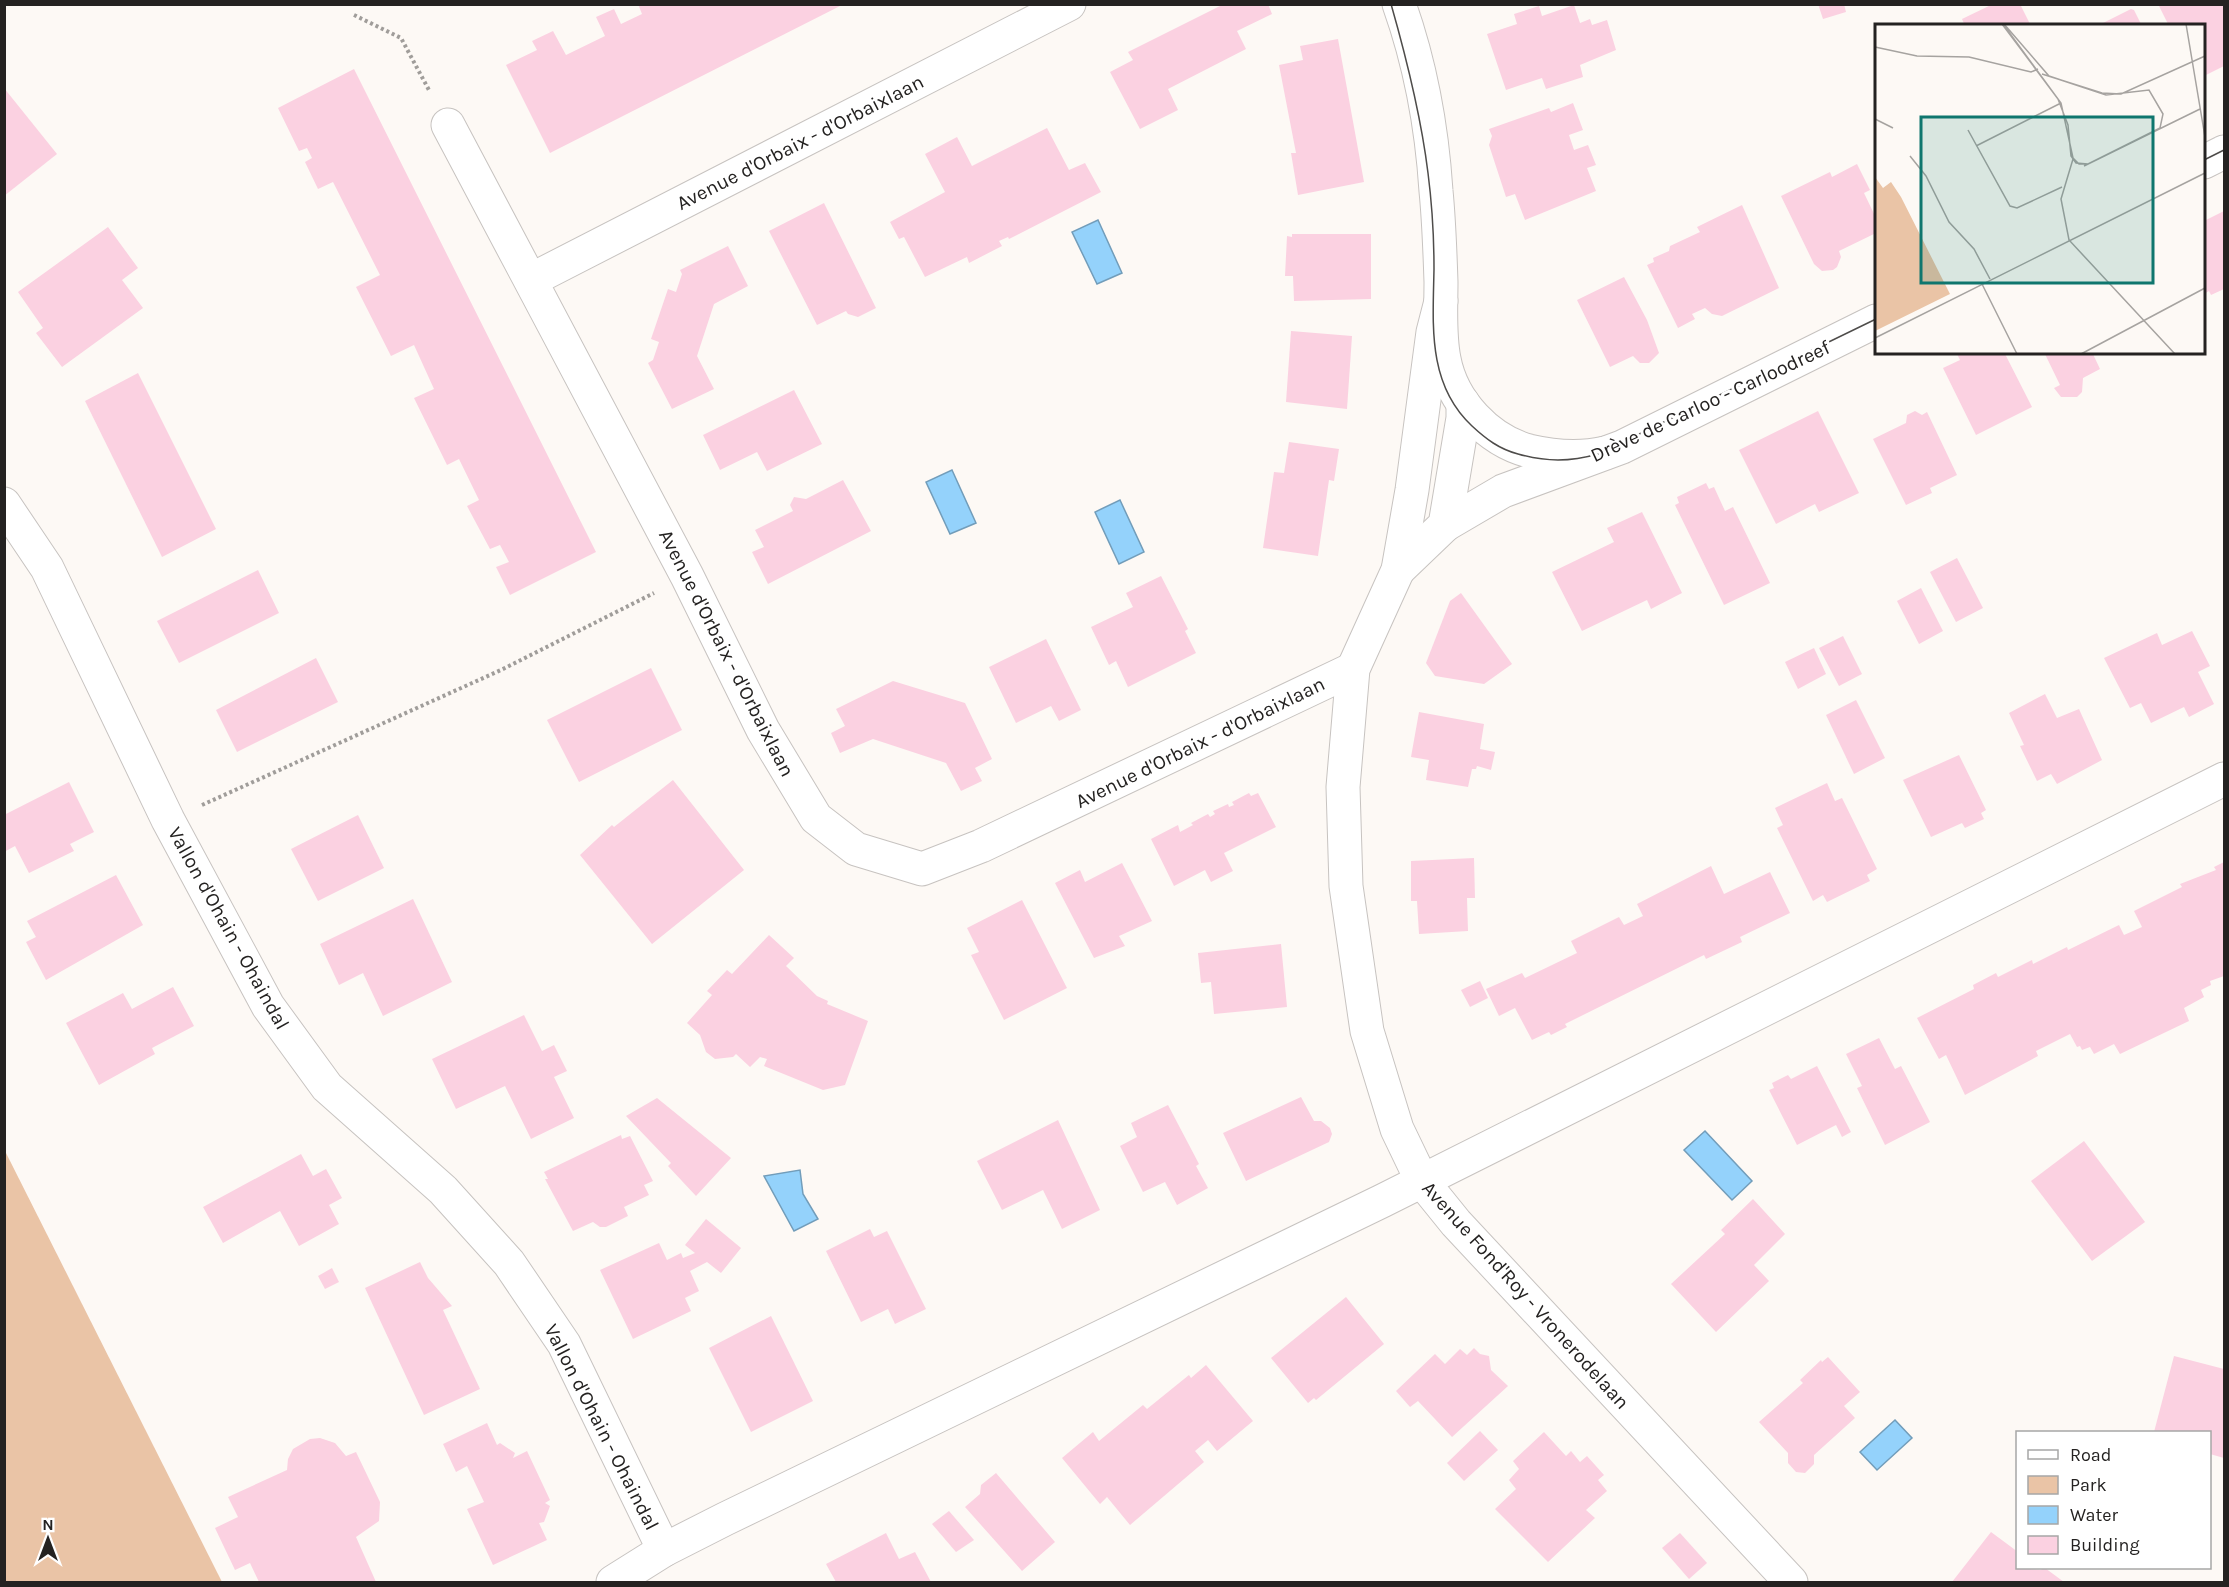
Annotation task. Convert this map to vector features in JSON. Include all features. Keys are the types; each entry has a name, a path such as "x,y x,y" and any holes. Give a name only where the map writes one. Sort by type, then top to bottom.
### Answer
{"street":[{"name":"Avenue d'Orbaix - d'Orbaixlaan","path":"531,280 1069,4"},
{"name":"Avenue Fond'Roy - Vronerodelaan","path":"1399,4 1418,77 1431,142 1436,190 1444,362 1450,379 1463,403 1483,426 1505,442 1546,455 1584,458 1605,453"},
{"name":"Avenue d'Orbaix - d'Orbaixlaan","path":"448,125 687,576 763,730 816,818 856,849 922,869 981,846 1353,669"},
{"path":"2205,162 2224,152"},
{"name":"Avenue Fond'Roy - Vronerodelaan","path":"1441,302 1433,332 1412,490 1398,570 1353,669 1343,787 1346,886 1366,1031 1397,1129 1422,1181 1464,1232 1791,1582"},
{"name":"Drève de Carloo - Carloodreef","path":"1445,525 1503,491 1605,453 1875,321"},
{"path":"1445,525 1463,418 1463,403"},
{"name":"Vallon d'Ohain - Ohaindal","path":"4,504 47,568 168,820 268,1006 327,1087 443,1190 509,1263 564,1344 664,1550"},
{"name":"Avenue Fond'Roy - Vronerodelaan","path":"1398,570 1445,525"},
{"path":"613,1582 664,1550 1422,1181 2224,779"}],"path":[{"path":"354,15 401,38 432,94"},
{"path":"168,820 501,669 687,576"}],"green space":[{"path":"5,1151 222,1582 5,1582"}],"water":[{"path":"1098,220 1122,273 1097,284 1072,232"},
{"path":"952,470 976,523 950,534 926,482"},
{"path":"1120,500 1144,552 1119,564 1095,512"},
{"path":"1705,1131 1752,1181 1732,1200 1684,1150"},
{"path":"800,1170 803,1194 818,1219 794,1231 764,1176"},
{"path":"1895,1420 1912,1438 1877,1470 1860,1452"}],"building":[{"path":"638,4 844,4 550,153 506,65 537,50 532,41 553,31 566,55 605,36 596,17 614,9 621,24 642,14"},
{"path":"1224,4 1268,4 1272,14 1237,31 1246,49 1168,89 1178,110 1140,129 1110,72 1133,60 1128,52"},
{"path":"1818,4 1844,4 1846,12 1823,19"},
{"path":"1993,4 2020,4 2030,24 1964,24 1962,19"},
{"path":"2158,4 2224,4 2224,66 2205,76 2205,24 2168,24"},
{"path":"1574,5 1580,23 1590,19 1592,25 1607,20 1616,50 1580,65 1583,77 1546,89 1542,78 1506,90 1487,34 1517,24 1514,14 1539,6 1542,16"},
{"path":"2131,9 2134,10 2141,24 2101,24"},
{"path":"1338,39 1364,182 1298,195 1291,153 1296,153 1279,65 1303,60 1300,46"},
{"path":"354,69 596,552 510,595 496,567 509,562 500,545 490,549 467,506 479,500 459,459 447,465 414,398 434,389 414,345 391,356 356,287 380,275 333,182 318,189 305,162 312,158 307,148 299,151 278,108"},
{"path":"4,88 57,154 4,196"},
{"path":"1573,103 1583,130 1569,135 1574,150 1588,145 1596,165 1587,168 1596,191 1525,220 1515,194 1506,197 1489,145 1492,136 1489,129 1549,108 1551,112"},
{"path":"1047,128 1069,170 1085,163 1101,192 1009,239 1008,237 999,241 1002,246 969,263 967,257 925,277 904,237 899,239 890,222 945,192 925,154 957,137 972,166"},
{"path":"1857,164 1870,190 1864,193 1875,216 1875,233 1839,251 1841,257 1837,267 1833,270 1822,271 1814,264 1781,196 1830,172 1832,177"},
{"path":"824,203 876,308 858,317 846,311 817,325 769,231"},
{"path":"1742,205 1779,288 1722,316 1712,314 1705,308 1692,314 1695,319 1678,328 1647,265 1654,262 1653,258 1669,251 1670,246 1700,232 1697,227"},
{"path":"2224,211 2224,289 2211,295 2209,291 2205,293 2205,220"},
{"path":"108,227 138,268 122,280 143,308 62,367 36,333 43,328 18,292"},
{"path":"1292,234 1371,234 1371,299 1294,301 1293,276 1285,276 1287,236 1292,237"},
{"path":"728,246 748,286 714,304 697,356 714,389 672,409 648,363 653,360 659,342 651,339 668,289 676,292 682,274 680,270"},
{"path":"1624,277 1647,320 1659,353 1649,363 1640,363 1633,356 1610,367 1577,300"},
{"path":"1291,331 1352,336 1347,409 1286,402"},
{"path":"1957,354 2005,354 2032,407 1976,435 1943,368 1960,360"},
{"path":"2045,354 2093,354 2100,369 2083,378 2082,392 2077,397 2061,397 2054,388 2060,385"},
{"path":"138,373 216,529 162,557 85,401"},
{"path":"794,390 822,444 767,471 757,452 720,470 703,435"},
{"path":"1818,411 1859,493 1819,512 1815,504 1776,524 1739,450"},
{"path":"1915,411 1922,415 1927,412 1957,475 1930,488 1932,493 1906,505 1873,439 1906,423 1907,415"},
{"path":"1289,442 1339,449 1334,481 1329,480 1318,556 1263,548 1274,472 1284,473"},
{"path":"843,480 871,531 768,584 752,552 764,547 755,530 793,511 790,505 794,497 806,499"},
{"path":"1706,483 1709,489 1714,487 1725,511 1733,507 1770,583 1724,605 1675,505 1679,503 1677,497"},
{"path":"1642,512 1682,593 1651,609 1647,600 1582,631 1552,572 1614,542 1607,528"},
{"path":"1957,558 1983,608 1956,622 1930,572"},
{"path":"258,570 279,613 179,663 157,621"},
{"path":"1161,576 1188,629 1185,631 1196,653 1128,687 1116,661 1109,665 1091,627 1133,607 1126,593"},
{"path":"1921,588 1943,631 1919,644 1897,601"},
{"path":"1461,593 1512,664 1484,684 1435,676 1426,663 1450,601"},
{"path":"2192,631 2210,666 2198,672 2214,704 2189,717 2184,707 2151,723 2141,703 2130,708 2104,658 2157,633 2162,645"},
{"path":"1843,636 1862,674 1839,686 1819,648"},
{"path":"1046,639 1081,710 1059,721 1051,706 1016,723 989,667"},
{"path":"1814,648 1826,674 1798,689 1785,662"},
{"path":"316,658 338,702 237,752 216,710"},
{"path":"651,668 682,730 579,782 547,720"},
{"path":"893,681 965,703 992,759 975,768 982,781 961,791 946,763 873,739 840,753 831,733 845,726 836,709"},
{"path":"2045,694 2057,718 2079,709 2102,760 2057,784 2051,774 2037,781 2020,746 2024,745 2009,713"},
{"path":"1856,700 1885,758 1854,774 1826,715"},
{"path":"1419,712 1484,724 1480,749 1495,752 1491,770 1477,766 1476,769 1472,769 1468,787 1426,780 1429,760 1411,757"},
{"path":"1959,755 1986,810 1981,813 1984,819 1965,828 1962,823 1931,837 1903,780"},
{"path":"673,780 744,870 652,944 580,855 612,825 614,827"},
{"path":"69,782 94,832 70,844 74,851 29,873 15,846 4,852 4,815"},
{"path":"1827,783 1835,801 1842,798 1877,869 1867,875 1870,881 1827,902 1823,895 1813,901 1777,828 1783,825 1775,808"},
{"path":"1249,793 1251,796 1258,793 1276,827 1224,853 1233,871 1211,882 1205,870 1174,886 1151,839 1178,825 1180,832 1208,814 1210,817 1215,814 1213,811 1228,804 1229,807 1234,805 1232,802"},
{"path":"358,815 384,868 318,901 291,849"},
{"path":"1474,858 1475,898 1467,898 1468,931 1419,934 1417,901 1411,901 1411,861"},
{"path":"2224,862 2224,976 2210,981 2211,985 2201,990 2204,997 2184,1008 2189,1021 2120,1054 2114,1044 2094,1054 2090,1047 2082,1050 2080,1046 2077,1047 2070,1034 2036,1051 2038,1056 1965,1095 1946,1055 1939,1059 1917,1018 1974,989 1973,985 1996,973 1998,977 2032,960 2033,964 2119,925 2124,935 2142,927 2134,911 2182,887 2180,884 2216,870 2214,867"},
{"path":"1122,863 1152,921 1119,936 1125,946 1094,958 1055,883 1080,870 1085,882"},
{"path":"1711,866 1724,894 1770,872 1790,913 1740,937 1742,942 1706,959 1704,955 1565,1024 1567,1027 1551,1035 1549,1032 1532,1040 1515,1008 1499,1016 1486,989 1522,973 1525,978 1577,953 1571,941 1619,917 1624,925 1643,916 1637,904"},
{"path":"116,875 143,925 46,980 26,942 36,937 27,921"},
{"path":"413,899 452,982 383,1016 363,973 339,985 320,944"},
{"path":"1022,900 1067,988 1004,1020 971,955 979,952 967,928"},
{"path":"769,935 794,958 786,966 817,996 828,1001 827,1004 868,1021 845,1085 823,1090 764,1066 767,1059 760,1057 750,1067 736,1054 733,1057 715,1059 706,1052 700,1035 687,1023 712,995 707,991 727,970 732,974"},
{"path":"1281,944 1287,1007 1214,1014 1211,982 1201,983 1198,953"},
{"path":"1480,981 1488,998 1470,1007 1461,990"},
{"path":"173,987 194,1026 152,1048 155,1054 99,1085 66,1023 123,993 132,1009"},
{"path":"524,1015 542,1051 554,1045 567,1071 554,1077 574,1118 531,1139 505,1086 456,1109 432,1059"},
{"path":"1879,1038 1895,1069 1901,1066 1930,1122 1885,1145 1857,1088 1862,1086 1846,1054"},
{"path":"1817,1066 1851,1132 1842,1137 1836,1125 1797,1145 1769,1090 1774,1088 1772,1083 1788,1075 1791,1079"},
{"path":"1301,1097 1314,1121 1321,1121 1330,1128 1332,1134 1329,1142 1246,1181 1223,1133"},
{"path":"657,1098 731,1158 696,1196 668,1166 671,1163 626,1116"},
{"path":"1168,1105 1199,1164 1196,1166 1208,1188 1177,1205 1165,1182 1143,1192 1120,1146 1137,1137 1131,1123"},
{"path":"1058,1120 1100,1210 1062,1229 1043,1190 1002,1210 977,1161"},
{"path":"621,1135 622,1139 630,1136 653,1181 644,1185 649,1195 624,1207 628,1216 606,1227 600,1227 593,1222 573,1231 545,1179 548,1179 544,1172"},
{"path":"2084,1141 2145,1222 2092,1261 2031,1181"},
{"path":"301,1154 313,1176 326,1169 342,1198 329,1205 339,1224 299,1246 280,1211 223,1243 203,1207"},
{"path":"1753,1199 1785,1234 1754,1265 1769,1281 1716,1332 1671,1284 1725,1234 1721,1230"},
{"path":"706,1219 741,1248 721,1273 707,1262 690,1271 699,1291 685,1298 691,1311 633,1339 600,1270 659,1243 667,1260 681,1253 683,1258 695,1253 685,1245"},
{"path":"870,1229 874,1237 887,1231 926,1309 895,1324 888,1309 861,1322 826,1251"},
{"path":"420,1262 428,1278 452,1306 443,1310 480,1389 424,1415 365,1288"},
{"path":"332,1268 339,1282 325,1289 318,1276"},
{"path":"1346,1297 1384,1344 1316,1400 1314,1398 1308,1403 1271,1358"},
{"path":"771,1316 813,1401 751,1432 709,1348"},
{"path":"1474,1348 1480,1354 1489,1356 1491,1370 1508,1386 1452,1437 1418,1401 1410,1407 1396,1391 1435,1354 1445,1364 1460,1349 1467,1355"},
{"path":"2174,1356 2224,1369 2224,1458 2211,1454 2211,1431 2154,1431"},
{"path":"1828,1357 1860,1392 1844,1406 1855,1418 1814,1455 1814,1464 1805,1473 1796,1472 1788,1463 1788,1453 1759,1422 1803,1383 1800,1380 1821,1360 1822,1362"},
{"path":"1206,1365 1253,1421 1217,1451 1208,1440 1195,1451 1204,1462 1130,1525 1107,1497 1100,1504 1062,1458 1093,1432 1099,1441 1143,1405 1147,1409 1189,1375 1191,1378"},
{"path":"487,1423 497,1445 500,1443 515,1453 513,1458 527,1451 550,1500 545,1503 550,1506 544,1522 539,1523 547,1540 493,1565 467,1509 484,1502 467,1466 456,1472 443,1444"},
{"path":"1480,1431 1498,1450 1464,1481 1447,1463"},
{"path":"1544,1432 1566,1456 1571,1451 1580,1462 1587,1456 1604,1475 1598,1480 1607,1491 1586,1510 1595,1518 1548,1562 1495,1509 1516,1489 1509,1480 1519,1469 1513,1461"},
{"path":"320,1438 335,1443 346,1456 356,1452 380,1502 379,1521 356,1537 376,1582 259,1582 250,1563 235,1570 215,1528 238,1517 228,1497 287,1470 288,1459 293,1449 310,1439"},
{"path":"996,1473 1055,1542 1022,1571 965,1507 980,1494 981,1485"},
{"path":"949,1511 974,1540 956,1552 932,1524"},
{"path":"1991,1532 2016,1551 2016,1569 2046,1569 2064,1582 1952,1582"},
{"path":"886,1533 899,1559 915,1552 931,1582 836,1582 826,1564"},
{"path":"1680,1533 1707,1563 1689,1579 1662,1548"}],"tram line":[{"path":"1391,4 1413,88 1428,173 1434,245 1434,332 1440,373 1457,409 1472,426 1493,443 1518,454 1548,460 1568,460 1598,454 1875,319"},
{"path":"2205,160 2224,150"}]}
